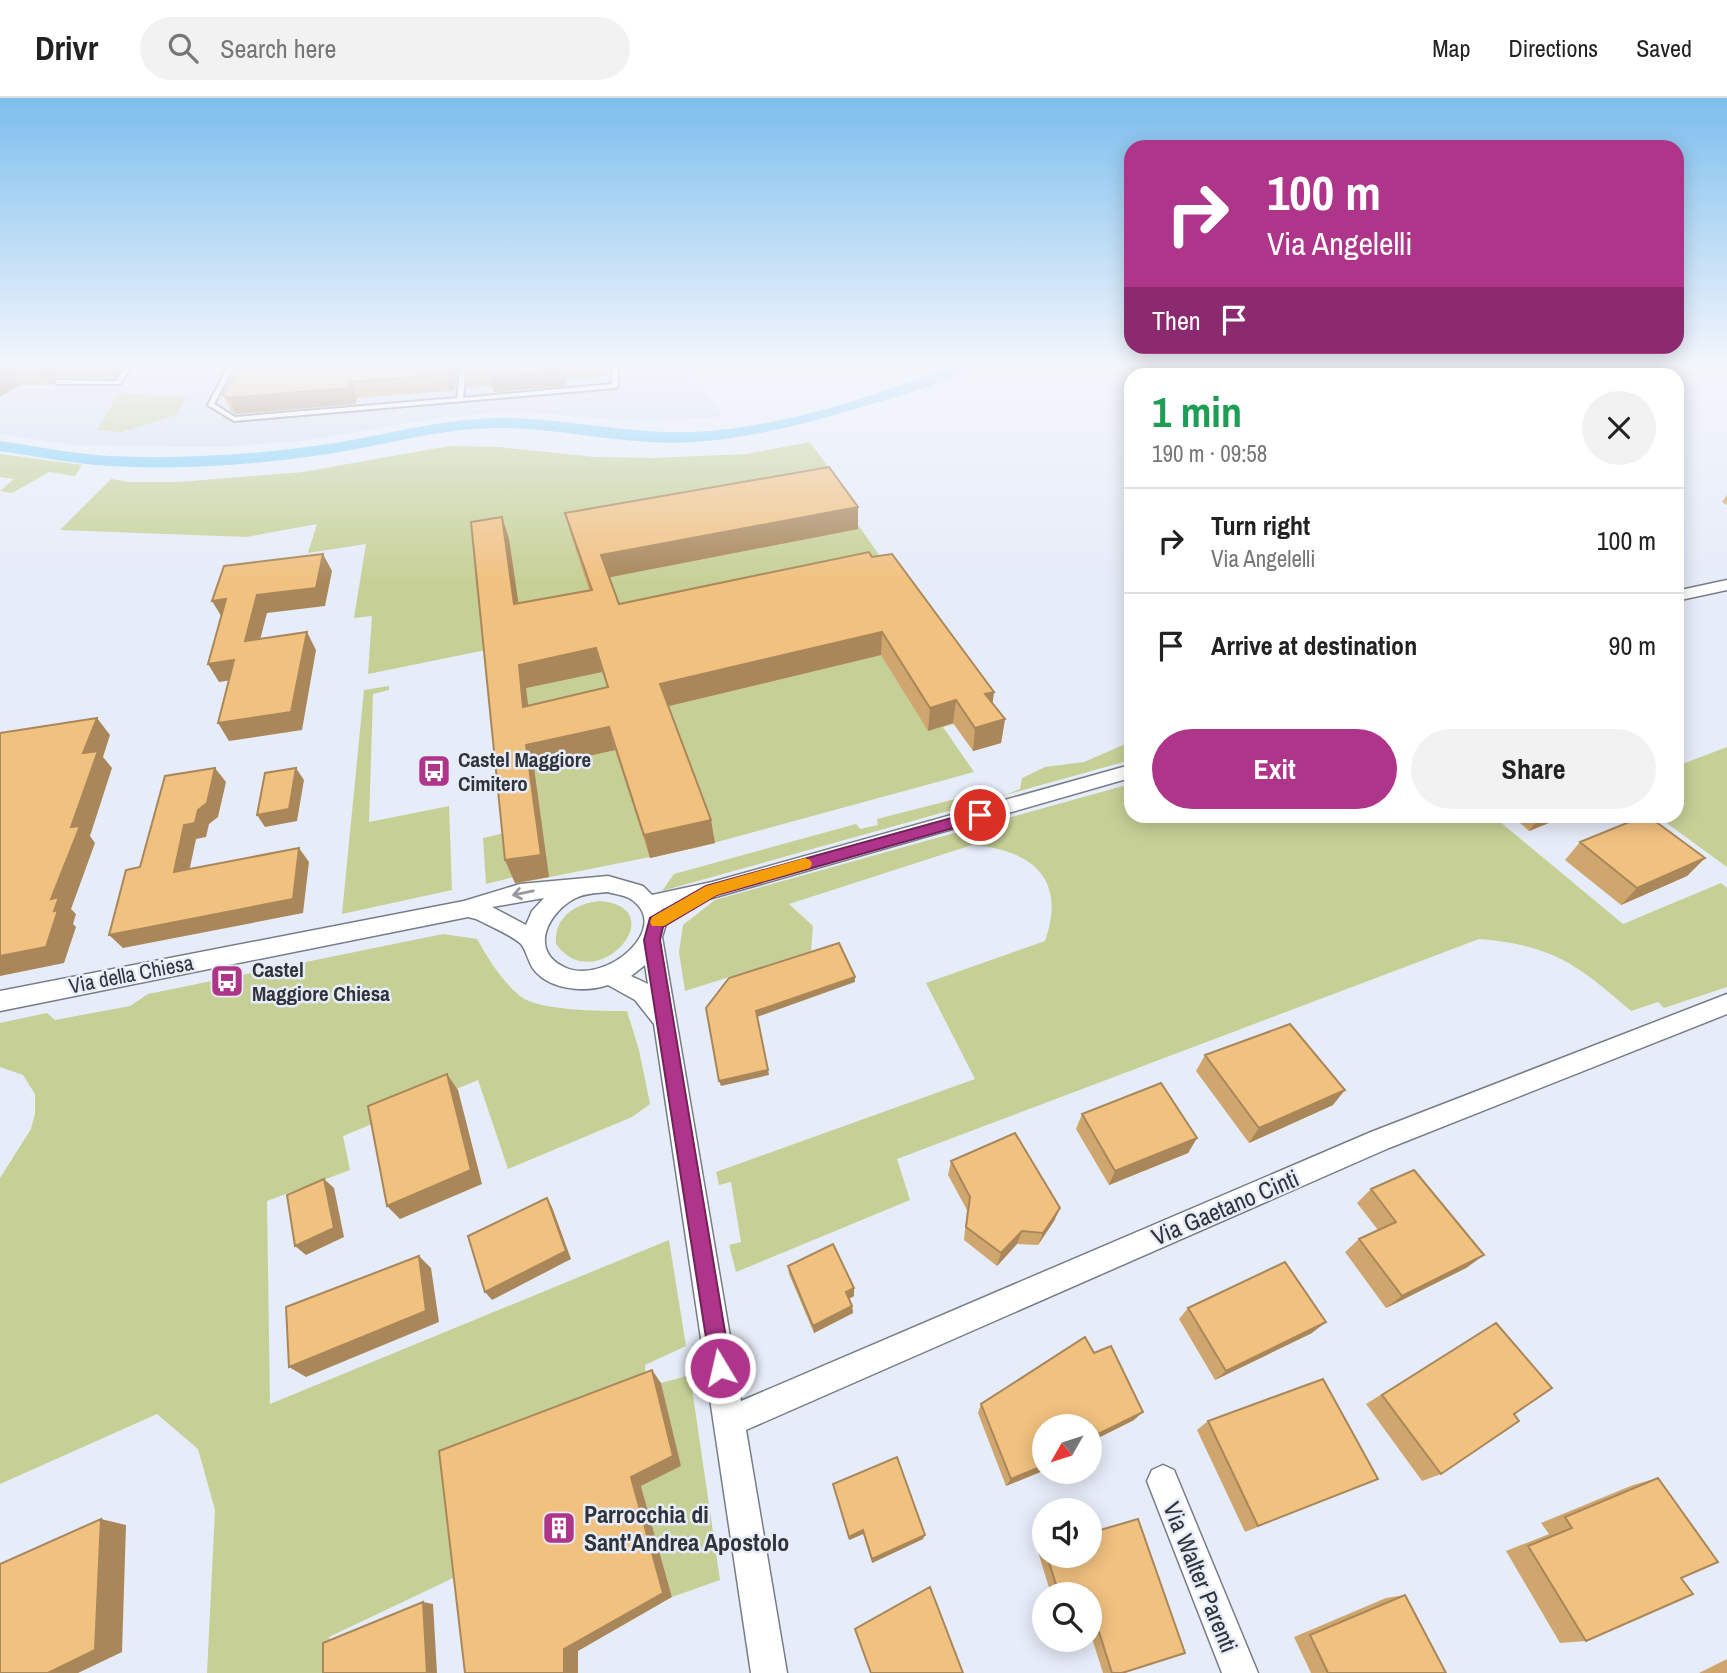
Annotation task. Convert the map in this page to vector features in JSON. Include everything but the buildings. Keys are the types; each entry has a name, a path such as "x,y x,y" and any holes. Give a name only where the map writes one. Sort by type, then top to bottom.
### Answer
{"street":[{"path":"1684,594 1727,586"},
{"path":"1684,602 1727,594"},
{"path":"769,1673 664,1020 652,922 634,890 622,886 594,884 561,896 546,908 536,923 532,939 534,954 543,966 556,975 582,980 611,976 629,967 643,954 652,922 712,890 1124,774"},
{"name":"Via della Chiesa","path":"0,1000 468,909 481,902 541,889 580,888"},
{"path":"468,909 480,911 532,939"},
{"path":"611,976 643,993 664,1020"},
{"name":"Via Gaetano Cinti","path":"728,1422 1380,1140 1727,1003"},
{"name":"Via Walter Parenti","path":"1163,1481 1240,1673"}],"shaded area":[{"path":"16,436 330,436 219,447 72,445"}],"green space":[{"path":"810,442 837,479 833,489 991,715 943,727 974,772 695,848 515,884 514,877 486,884 483,838 509,832 491,649 368,674 372,616 354,618 366,544 308,553 317,524 246,537 60,530 111,479 129,482 179,482 303,472 449,446 499,447 595,457 654,458 746,454"},
{"path":"0,454 82,465 75,476 49,472 12,493 0,491 14,479 0,477"},
{"path":"389,686 389,690 373,694 369,822 449,806 452,890 342,914 364,690"},
{"path":"1124,745 1124,762 662,891 674,874 856,824 860,829 878,825 877,819 979,793 1005,795 1020,789 1022,778 1045,767 1084,762"},
{"path":"1727,747 1727,867 1667,823 1684,823 1684,763"},
{"path":"1124,786 1124,823 1501,823 1623,924 1721,883 1727,888 1727,987 1664,1008 1658,1002 1631,1011 1595,981 1562,960 1526,946 1479,939 897,1159 910,1200 736,1272 729,1245 741,1242 731,1182 719,1185 716,1172 975,1079 926,983 1045,941 1051,919 1051,900 1047,884 1039,871 1027,861 1012,853 972,845 789,904 813,926 811,951 685,991 679,952 683,925 715,900"},
{"path":"599,901 621,907 631,918 630,932 621,946 607,957 590,962 572,958 556,944 558,926 574,909"},
{"path":"443,934 477,939 501,976 513,990 529,1001 571,1009 627,1011 639,1050 650,1104 632,1117 508,1169 478,1080 343,1136 350,1170 267,1201 270,1404 669,1240 686,1346 645,1365 646,1387 470,1570 329,1637 332,1673 207,1673 215,1510 198,1449 157,1414 0,1484 0,1178 31,1129 35,1113 35,1094 23,1075 0,1067 0,1023 47,1013 55,1020 130,1006 148,994"},
{"path":"690,1375 720,1580 672,1597 641,1486 680,1466 661,1383"}],"waterway":[{"path":"0,446 109,461 234,460 322,450 396,436"},
{"path":"680,436 697,436"}],"slow traffic":[{"path":"658,922 712,890 805,864"}],"place":[{"name":"Castel Maggiore Cimitero","path":"434,771"},
{"name":"Castel Maggiore Chiesa","path":"227,981"},
{"name":"Parrocchia di Sant'Andrea Apostolo","path":"559,1528"}],"route":[{"path":"720,1368 652,940 656,923 712,890 980,815"}]}
